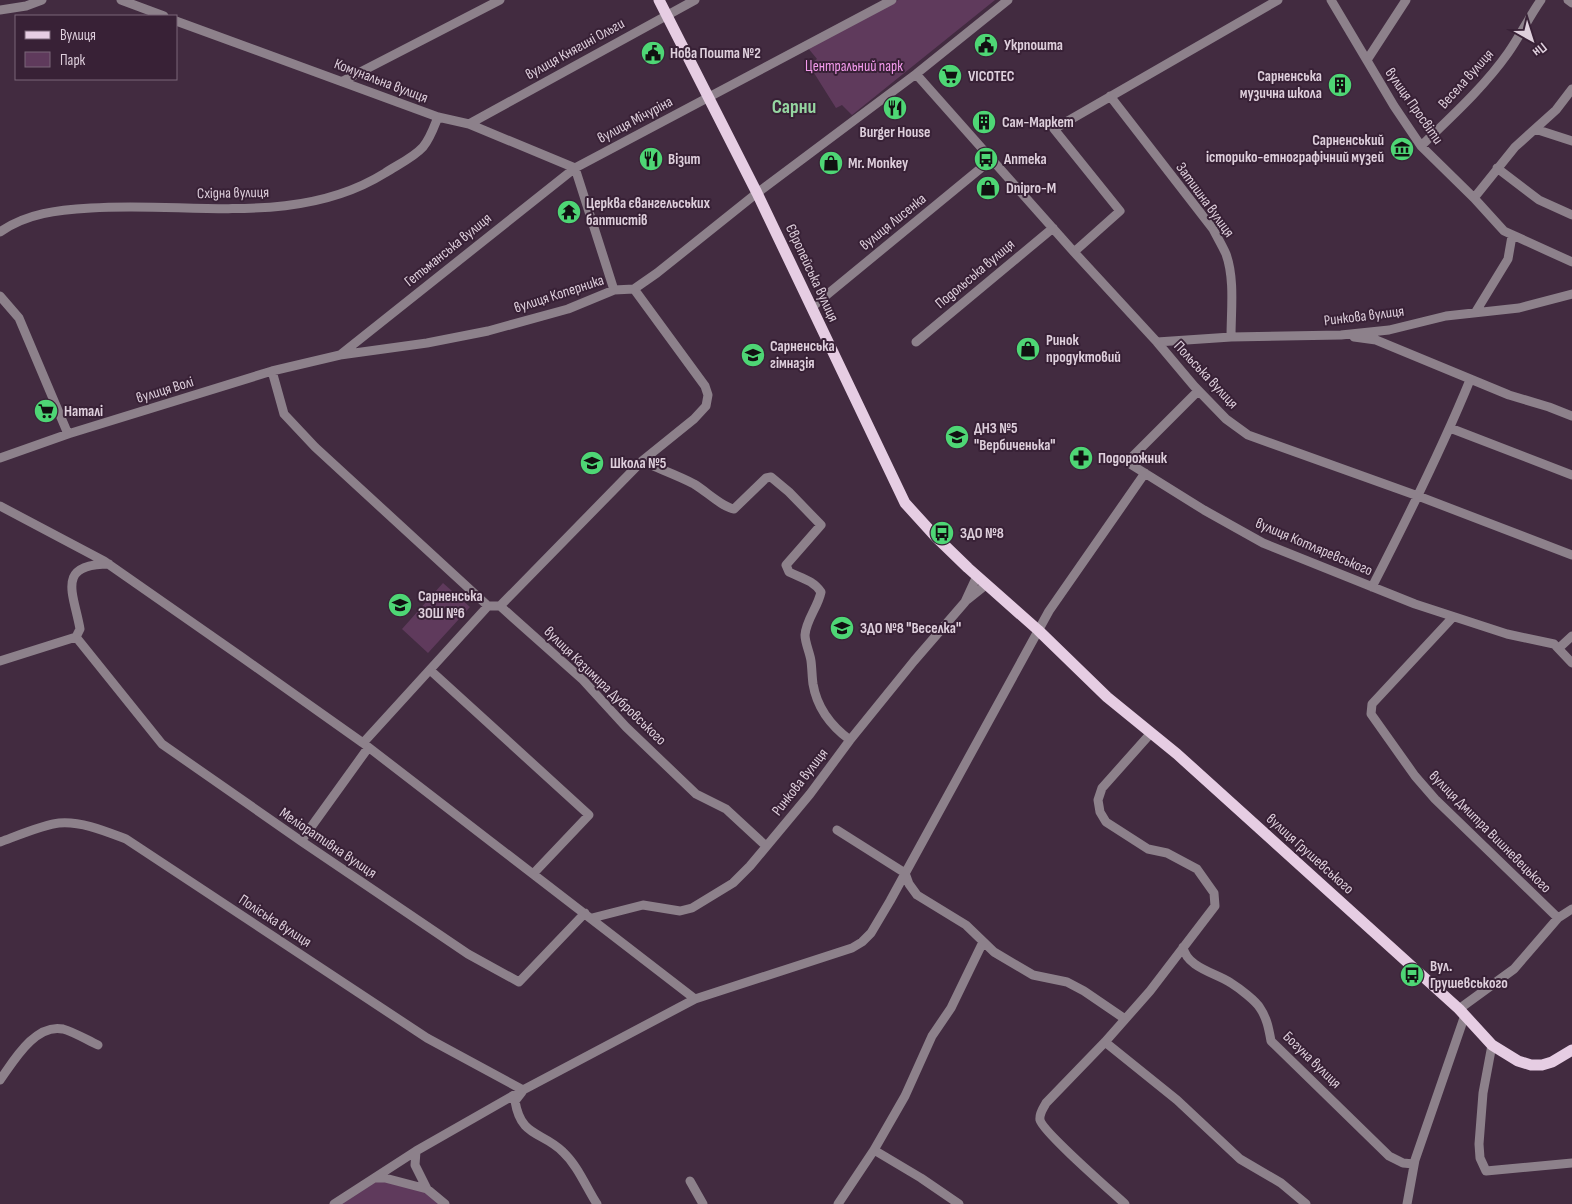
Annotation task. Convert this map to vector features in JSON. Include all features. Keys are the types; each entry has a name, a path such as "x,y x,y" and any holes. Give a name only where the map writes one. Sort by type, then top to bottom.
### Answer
{"main road":[{"name":"Європейська вулиця","path":"659,0 757,193 905,504 977,576 1038,630"},
{"name":"вулиця Грушевського","path":"1038,630 1107,697 1192,767 1462,1012 1492,1045 1518,1061 1531,1065 1552,1062 1572,1050"}],"street":[{"path":"0,10 26,6 42,0"},
{"path":"121,0 161,15"},
{"path":"343,80 500,0"},
{"name":"вулиця Княгині Ольги","path":"469,124 666,14 695,0"},
{"name":"вулиця Мічуріна","path":"575,168 892,0"},
{"path":"272,371 284,414 322,454 488,606 500,606 642,461 694,419 706,406 708,395 705,386 634,289 657,273 757,193 916,74 1008,0"},
{"path":"1074,252 1120,211 1054,129 1278,0"},
{"name":"вулиця Просвіти","path":"1332,0 1394,106 1422,146 1504,231 1572,262"},
{"path":"1367,60 1406,0"},
{"name":"Весела вулиця","path":"1422,146 1485,81 1509,52 1541,0"},
{"path":"1568,0 1572,3"},
{"name":"Комунальна вулиця","path":"178,22 343,80 438,117 469,124 575,168"},
{"name":"Польська вулиця","path":"916,74 1198,390 1226,418 1248,435 1418,496 1572,555"},
{"path":"1474,198 1515,147 1556,110 1572,89"},
{"name":"Затишна вулиця","path":"1110,96 1213,230 1221,244 1229,268 1232,337"},
{"name":"Східна вулиця","path":"0,232 11,224 31,216 61,210 142,206 257,209 338,195 370,182 422,148 430,136 438,117"},
{"path":"1535,129 1572,141"},
{"name":"вулиця Лисенка","path":"812,307 992,159"},
{"path":"575,168 614,290"},
{"name":"Гетьманська вулиця","path":"340,355 575,168"},
{"path":"1497,168 1539,200 1572,215"},
{"name":"Подольська вулиця","path":"916,342 1053,228"},
{"path":"1475,312 1508,259 1512,236"},
{"name":"вулиця Коперника","path":"340,355 427,343 488,330 568,309 614,290 634,289"},
{"name":"Ринкова вулиця","path":"1157,342 1232,337 1341,335 1389,330 1446,316 1519,308 1572,294"},
{"path":"0,296 19,318 68,434"},
{"path":"1341,335 1376,340 1508,395 1572,416"},
{"name":"вулиця Волі","path":"2,455 272,371 340,355"},
{"path":"1372,587 1418,496 1470,380"},
{"path":"334,1204 416,1151 523,1090 695,999 839,953 862,942 871,934 1049,611 1145,473 1127,462 1198,390"},
{"path":"1450,428 1572,475"},
{"path":"642,461 693,484 727,508 734,509 766,478 771,477 789,492 821,525 786,565 789,572 809,580 817,585 821,592 805,635 811,660 813,685 818,702 827,719 840,733 850,740"},
{"name":"вулиця Котляревського","path":"1145,473 1204,510 1263,543 1415,604 1507,634 1554,644 1559,648"},
{"path":"0,506 109,564 365,745 695,999"},
{"path":"0,661 76,637 80,629 71,591 71,582 75,574 87,566 109,564"},
{"name":"Ринкова вулиця","path":"588,916 643,905 680,911 692,908 733,883 810,794 850,740 965,602 977,576"},
{"path":"965,602 986,584"},
{"path":"302,842 365,745 488,606"},
{"name":"вулиця Казимира Дубровського","path":"500,606 583,680 626,727 696,794 726,809 766,846"},
{"name":"вулиця Дмитра Вишневецького","path":"1453,617 1372,704 1371,714 1416,776 1435,798 1558,918"},
{"path":"1572,636 1559,648 1572,663"},
{"name":"Меліоративна вулиця","path":"76,637 162,744 302,842 468,954 519,982 588,916"},
{"path":"430,670 588,815 532,874"},
{"path":"1125,1204 1087,1170 1040,1123 1040,1114 1046,1103 1125,1019 1215,906 1214,893 1197,869 1167,853 1148,849 1106,822 1100,812 1098,800 1102,788 1151,733"},
{"name":"Поліська вулиця","path":"0,842 58,823 76,824 103,830 126,839 427,1038 523,1090"},
{"path":"837,830 905,873 909,884 917,895 966,925 994,952 1033,975 1067,982 1084,991 1125,1019"},
{"path":"1407,1204 1414,1164 1462,1012 1514,969 1558,918 1572,909"},
{"path":"838,1204 874,1150 905,1096 932,1036 951,1008 983,942"},
{"name":"Богуна вулиця","path":"1183,947 1184,954 1189,960 1215,976 1230,982 1260,1006 1271,1041 1389,1156 1414,1164"},
{"path":"0,1080 24,1046 42,1032 61,1029 98,1045"},
{"path":"1105,1042 1177,1100 1240,1159 1281,1183 1306,1204"},
{"path":"1492,1045 1483,1093 1479,1144 1480,1158 1486,1171 1572,1163"},
{"path":"523,1090 516,1101 517,1113 523,1123 534,1134 564,1152 597,1204"},
{"path":"874,1150 921,1178 959,1204"},
{"path":"416,1151 415,1165 427,1189 445,1204"},
{"path":"374,1178 385,1178 427,1189"},
{"path":"690,1181 704,1204"}],"green space":[{"name":"Центральний парк","path":"898,0 995,0 852,115 842,105 836,108 809,65 817,59 808,48"},
{"path":"443,583 470,607 428,653 402,629"},
{"path":"375,1178 427,1189 445,1204 334,1204"}],"place":[{"name":"Укрпошта","path":"986,45"},
{"name":"Нова Пошта №2","path":"653,53"},
{"name":"VICOTEC","path":"950,76"},
{"name":"Сарненська музична школа","path":"1340,85"},
{"name":"Burger House","path":"895,108"},
{"name":"Сам-Маркет","path":"984,122"},
{"name":"Сарненський історико-етнографічний музей","path":"1402,149"},
{"name":"Візит","path":"651,159"},
{"name":"Аптека","path":"986,159"},
{"name":"Mr. Monkey","path":"831,163"},
{"name":"Dnipro-M","path":"988,188"},
{"name":"Церква євангельських баптистів","path":"569,212"},
{"name":"Ринок продуктовий","path":"1028,349"},
{"name":"Сарненська гімназія","path":"753,355"},
{"name":"Наталі","path":"46,411"},
{"name":"ДНЗ №5 \"Вербиченька\"","path":"957,437"},
{"name":"Подорожник","path":"1081,458"},
{"name":"Школа №5","path":"592,463"},
{"name":"ЗДО №8","path":"942,533"},
{"name":"Сарненська ЗОШ №6","path":"400,605"},
{"name":"ЗДО №8 \"Веселка\"","path":"842,628"},
{"name":"Вул. Грушевського","path":"1412,975"}],"district":[{"name":"Сарни","path":"794,107"}]}
